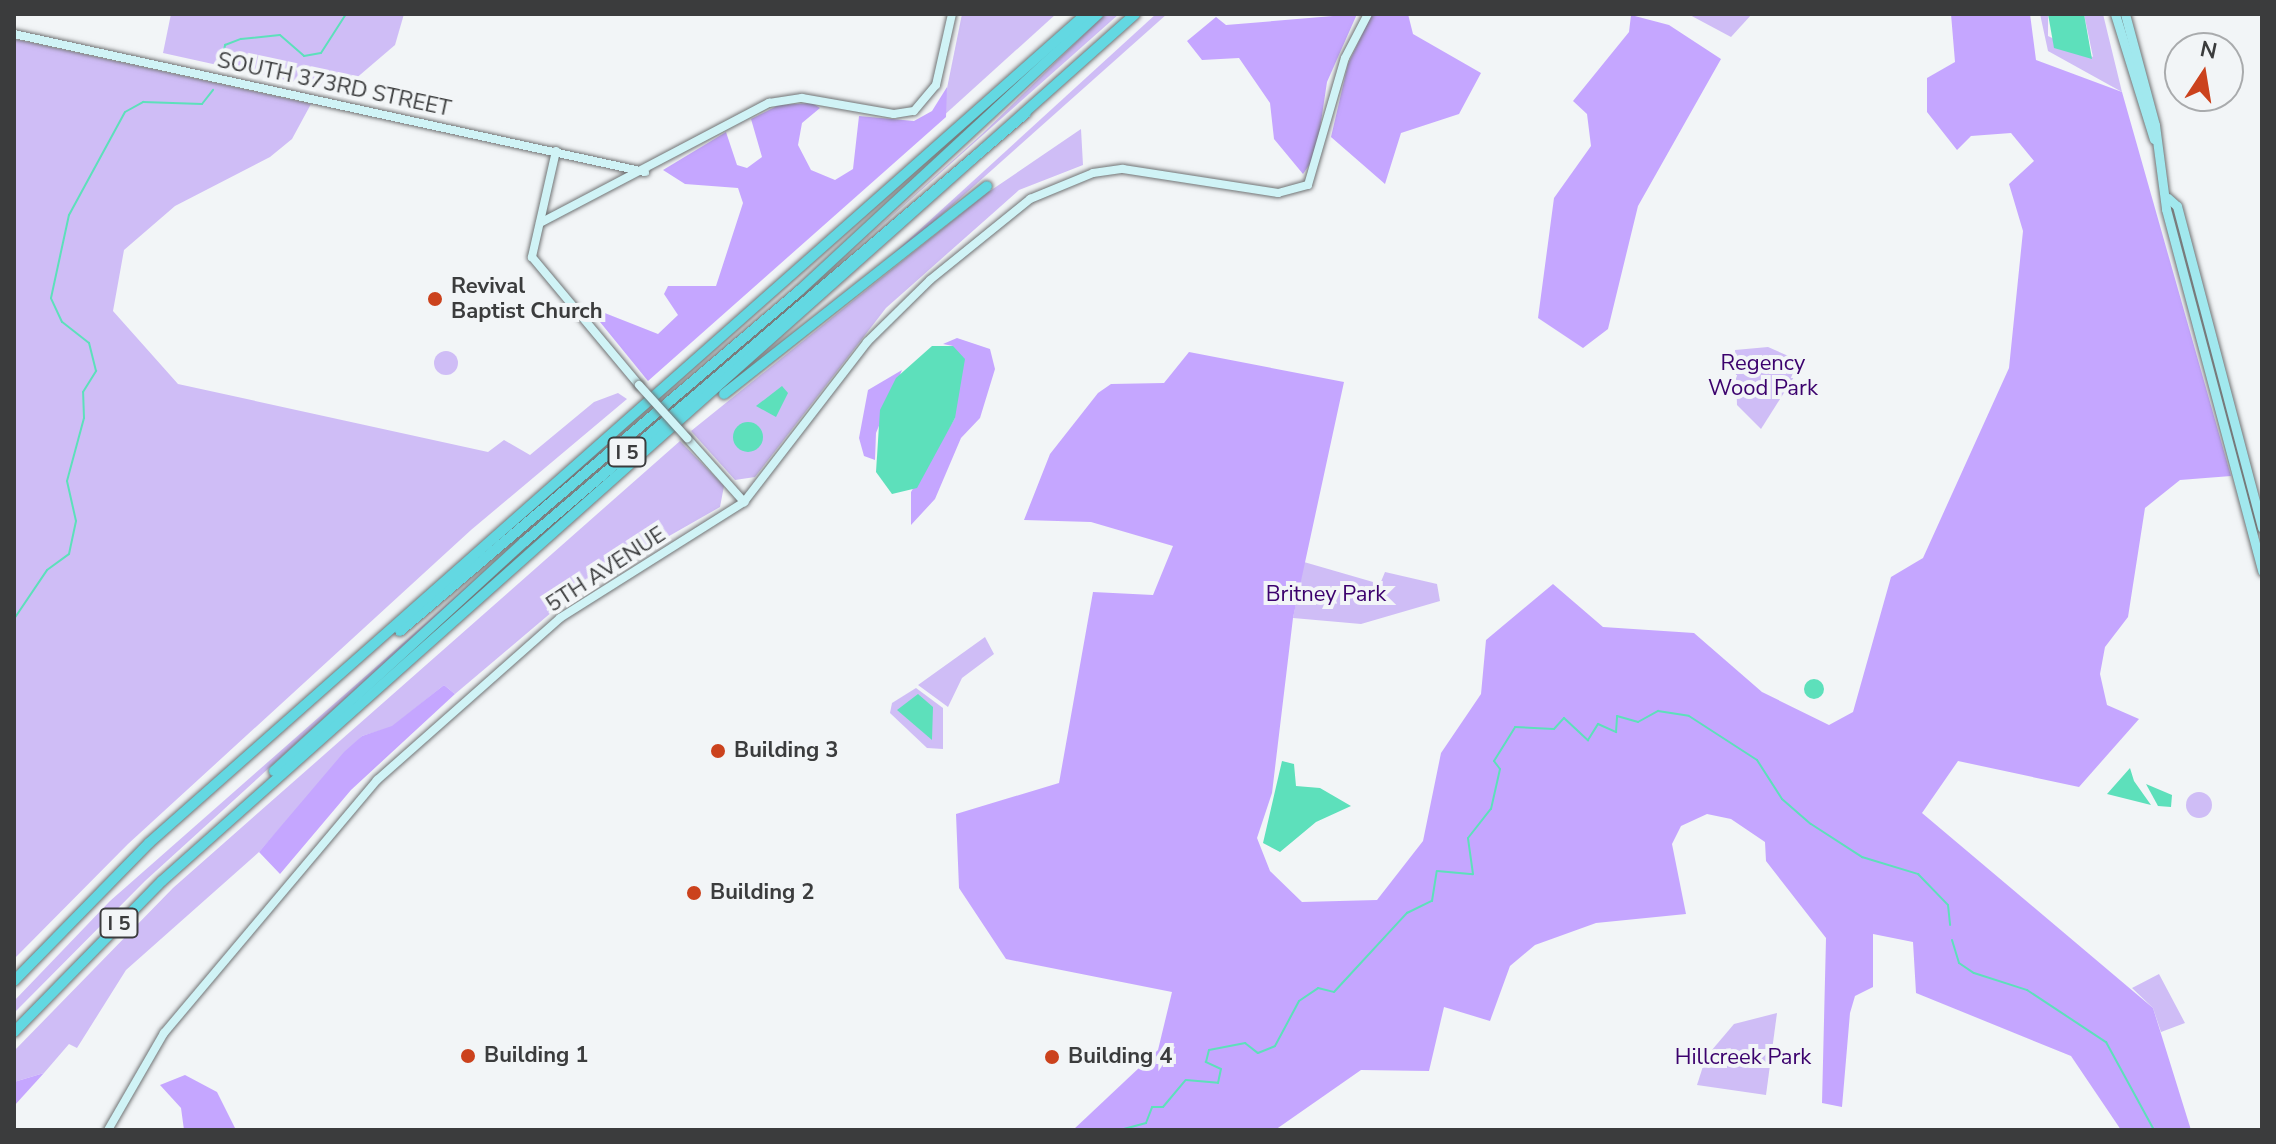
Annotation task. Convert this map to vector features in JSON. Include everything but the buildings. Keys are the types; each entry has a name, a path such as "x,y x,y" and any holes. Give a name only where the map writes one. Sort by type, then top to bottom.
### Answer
{"highway":[{"name":"I 5","path":"14,981 149,843 1086,14"},
{"name":"I 5","path":"338,677 699,380 1098,14"},
{"name":"I 5","path":"230,819 1041,105 1135,14"},
{"name":"I 5","path":"14,1032 230,819 524,542 1012,120 1041,105"},
{"path":"670,433 987,186"}],"main road":[{"path":"2115,14 2154,139"},
{"path":"2125,14 2262,571"},
{"path":"2168,198 2177,206 2262,528"}],"street":[{"path":"540,223 645,172 769,103 824,100 900,114 920,107 936,85 952,14"},
{"name":"5TH AVENUE","path":"108,1130 164,1033 377,780 560,618 744,502 878,329 1030,199 1093,173 1156,174 1278,193 1308,185 1345,58 1368,14"},
{"name":"SOUTH 373RD STREET","path":"14,34 645,172"},
{"path":"556,151 533,259 639,385 744,502"}],"green space":[{"path":"171,14 404,14 395,45 340,92 163,53"},
{"path":"962,14 1056,14 941,118"},
{"path":"1105,14 1119,14 849,254 982,134"},
{"path":"1156,14 1167,14 882,268 881,265"},
{"path":"1688,14 1752,14 1731,37"},
{"path":"2040,14 2048,14 2048,36 2093,57 2084,14 2103,14 2122,92 2048,51"},
{"path":"14,39 311,104 292,139 270,157 175,206 124,250 113,311 178,384 488,452 504,440 530,455 594,402 618,393 627,399 471,530 128,844 14,959"},
{"path":"1081,129 1083,165 1019,190 886,308 755,477 735,480 691,431 987,193"},
{"name":"Regency Wood Park","path":"1768,347 1793,358 1799,369 1761,429 1737,405 1735,350"},
{"path":"446,351 455,354 458,363 455,372 446,375 437,372 434,363 437,354"},
{"path":"680,441 724,486 720,507 585,584 455,694 444,685 392,727 362,736 259,852 126,970 77,1048 69,1044 44,1073 14,1082 14,1051 173,888"},
{"name":"Britney Park","path":"1304,562 1380,584 1385,572 1437,584 1440,601 1361,624 1293,618"},
{"path":"493,564 145,881 14,1013 14,1001 110,901"},
{"path":"985,637 994,654 962,678 948,707 918,685"},
{"path":"916,688 943,708 943,749 927,748 890,713 892,703"},
{"path":"2199,792 2209,795 2212,805 2209,815 2199,818 2189,815 2186,805 2189,795"},
{"path":"2159,974 2185,1023 2161,1032 2153,1008 2132,988"},
{"name":"Hillcreek Park","path":"1777,1013 1766,1095 1697,1085 1706,1057 1734,1024"}],"shaded area":[{"path":"1357,14 1327,82 1316,155 1303,174 1274,139 1270,103 1239,58 1202,60 1187,41 1216,17 1226,25"},
{"path":"1372,14 1408,14 1413,34 1481,73 1459,114 1401,133 1385,184 1331,137 1348,64"},
{"path":"1951,14 2030,14 2036,60 2122,92 2231,476 2180,480 2145,508 2128,617 2105,647 2100,674 2107,705 2139,719 2079,787 1958,761 1922,813 2153,1008 2191,1130 2121,1130 2071,1056 1916,993 1913,942 1873,934 1873,987 1855,996 1850,1013 1842,1107 1822,1103 1826,938 1766,861 1765,842 1731,819 1707,814 1681,826 1672,844 1686,914 1596,923 1535,945 1510,966 1490,1021 1444,1007 1429,1071 1361,1070 1275,1130 1073,1130 1158,1050 1172,992 1006,959 959,888 956,814 1059,783 1093,592 1153,595 1173,546 1091,522 1024,520 1050,454 1098,393 1111,384 1164,383 1189,352 1344,382 1293,618 1272,793 1257,838 1270,871 1302,902 1377,900 1423,841 1441,753 1481,694 1486,640 1553,584 1603,627 1694,633 1762,692 1829,725 1853,712 1891,577 1923,558 2009,368 2023,231 2009,184 2034,161 2011,133 1971,136 1957,150 1927,112 1927,78 1955,62"},
{"path":"2048,14 2084,14 2092,59 2054,48"},
{"path":"1631,15 1669,25 1721,59 1638,206 1608,329 1583,348 1538,318 1554,198 1591,146 1587,114 1573,101 1629,32"},
{"path":"947,87 946,117 648,381 587,306 658,334 678,315 664,294 668,286 716,286 743,203 738,188 685,184 663,170 726,132 737,165 747,168 762,157 751,119 779,105 812,103 820,108 802,123 798,145 811,170 835,180 853,169 859,116 914,121 932,111"},
{"path":"957,338 990,349 995,369 980,418 961,438 935,499 911,525 911,492 955,418 953,346 943,344"},
{"path":"932,346 953,346 965,359 955,418 917,488 892,494 876,472 880,410 896,378"},
{"path":"902,370 876,433 875,460 864,456 859,438 868,390"},
{"path":"782,386 788,393 776,417 756,406"},
{"path":"748,422 758,427 763,437 758,447 748,452 738,447 733,437 738,427"},
{"path":"1814,679 1821,682 1824,689 1821,696 1814,699 1807,696 1804,689 1807,682"},
{"path":"444,685 455,694 351,790 280,874 259,852 344,752 362,736 392,726"},
{"path":"918,694 933,707 932,740 897,710"},
{"path":"1282,761 1294,764 1296,786 1320,788 1351,806 1316,822 1280,852 1263,843"},
{"path":"2130,768 2134,781 2151,805 2107,794"},
{"path":"2146,784 2172,795 2171,807 2158,806"},
{"path":"44,1073 14,1106 14,1082"},
{"path":"185,1075 217,1092 236,1130 184,1130 181,1108 160,1085"}],"waterway":[{"path":"219,68 225,45 241,39 280,35 304,56 321,53 346,14"},
{"path":"14,619 47,570 69,554 76,521 67,481 84,418 83,392 96,371 89,343 62,322 51,298 69,215 125,112 143,102 202,104 213,90"},
{"path":"1120,1130 1146,1123 1152,1107 1163,1107 1186,1080 1218,1083 1221,1069 1206,1062 1209,1050 1245,1043 1258,1053 1275,1046 1299,1001 1318,988 1334,992 1407,913 1432,901 1437,871 1473,874 1468,838 1491,809 1500,769 1494,761 1515,727 1554,729 1564,718 1588,740 1598,724 1616,732 1617,716 1638,722 1658,711 1689,716 1757,760 1782,799 1811,824 1862,857 1918,874 1948,905 1950,925"},
{"path":"1952,940 1959,963 1974,973 2027,990 2106,1042 2154,1130"}],"place":[{"name":"Revival Baptist Church","path":"435,299"},
{"name":"Building 3","path":"718,751"},
{"name":"Building 2","path":"694,893"},
{"name":"Building 1","path":"468,1056"},
{"name":"Building 4","path":"1052,1057"}]}
